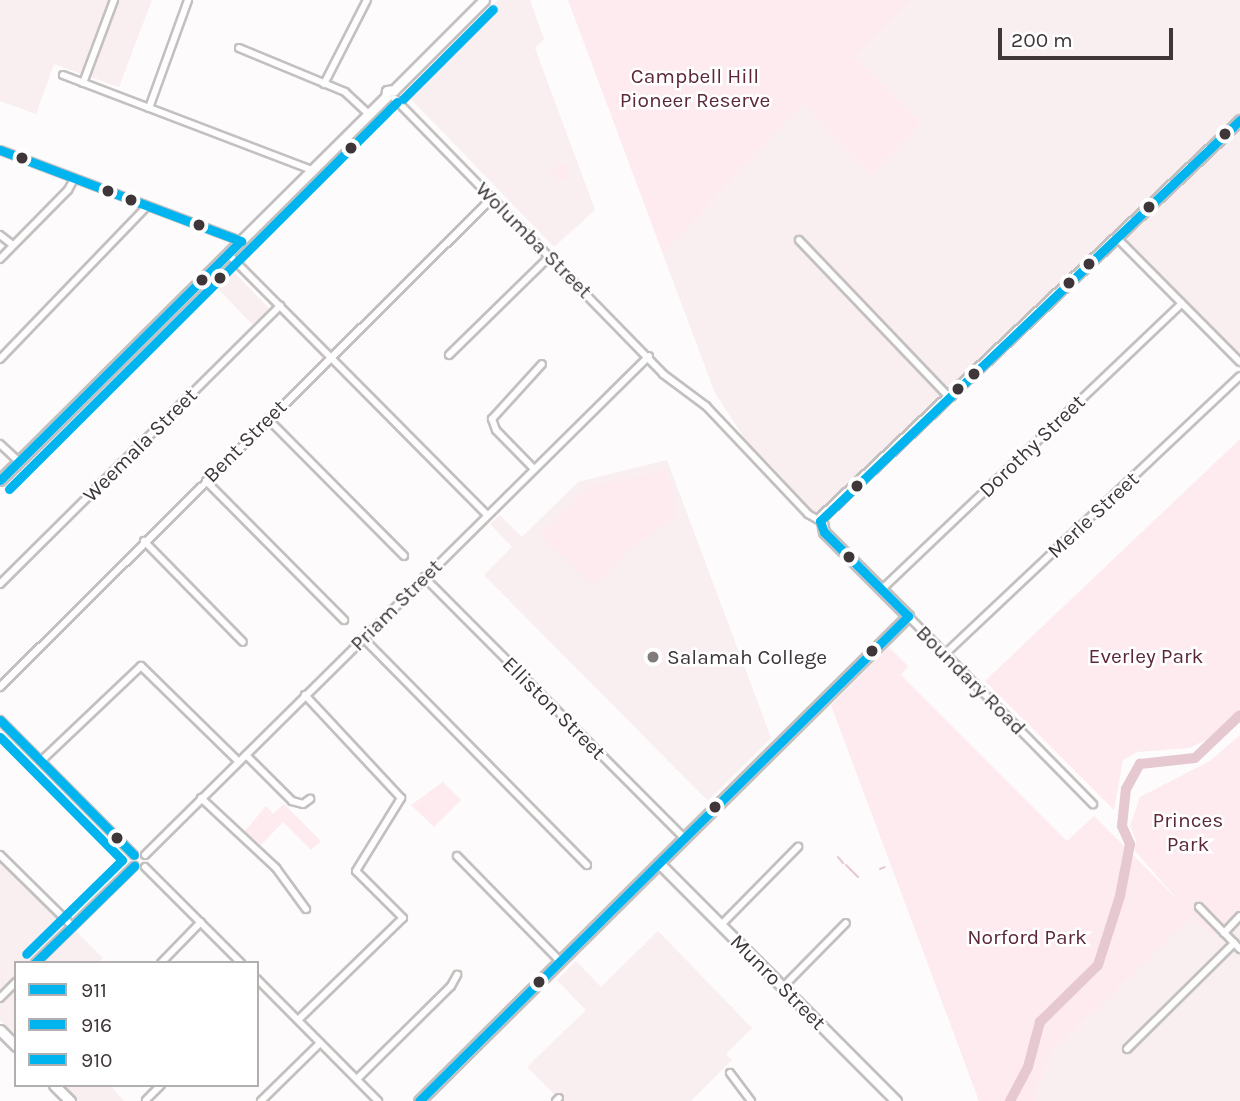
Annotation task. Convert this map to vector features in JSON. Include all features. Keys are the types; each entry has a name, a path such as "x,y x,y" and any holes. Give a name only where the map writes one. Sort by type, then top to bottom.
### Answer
{"main road":[{"path":"0,480 484,0"},
{"path":"820,521 1240,120"},
{"name":"Boundary Road","path":"820,521 824,532 908,615"},
{"path":"419,1101 908,615"},
{"name":"Munro Street","path":"659,863 896,1101"},
{"path":"0,1030 14,1044"},
{"path":"56,1087 70,1101"}],"street":[{"path":"83,83 114,0"},
{"path":"149,108 188,0"},
{"path":"324,84 367,0"},
{"path":"239,48 345,92 369,114"},
{"path":"63,75 312,170"},
{"name":"Wolumba Street","path":"391,95 672,382"},
{"path":"0,150 241,241"},
{"path":"0,259 68,190 74,179"},
{"name":"Bent Street","path":"0,687 492,198"},
{"path":"0,359 147,206"},
{"path":"0,235 13,245"},
{"path":"1116,237 1240,362"},
{"path":"799,240 948,396"},
{"path":"228,254 487,515"},
{"path":"449,355 550,256"},
{"name":"Dorothy Street","path":"882,589 1182,303"},
{"name":"Weemala Street","path":"0,584 280,306"},
{"name":"Priam Street","path":"145,855 649,356"},
{"path":"534,469 496,430 492,419 542,364"},
{"name":"Merle Street","path":"946,654 1240,376"},
{"name":"Boundary Road","path":"672,382 706,406 808,514 820,521"},
{"path":"268,419 404,556"},
{"path":"0,444 19,462"},
{"path":"206,481 344,620"},
{"path":"144,541 243,642"},
{"name":"Elliston Street","path":"424,577 684,838"},
{"name":"Boundary Road","path":"908,615 1093,804"},
{"path":"363,638 587,865"},
{"path":"41,761 133,669 141,666 239,762"},
{"path":"298,1020 403,918 356,871 380,827 400,807 401,798 305,695"},
{"path":"0,720 134,855 134,866 37,961"},
{"path":"246,755 292,802 303,804 310,799"},
{"path":"201,798 276,868 306,909"},
{"path":"721,925 798,847"},
{"path":"0,855 72,926"},
{"path":"134,855 145,855 145,867"},
{"path":"457,856 559,961"},
{"path":"134,866 145,867 239,961"},
{"path":"1199,907 1240,949"},
{"path":"1224,933 1240,916"},
{"path":"163,961 201,922"},
{"path":"784,986 846,923"},
{"path":"1127,1049 1234,943"},
{"path":"357,1079 451,986 457,975"},
{"path":"0,998 14,984"},
{"path":"259,985 298,1020 378,1101"},
{"path":"261,1101 320,1043"},
{"path":"730,1073 751,1101"},
{"path":"146,1100 159,1087"}],"shaded area":[{"path":"0,0 152,0 119,87 54,64 36,114 0,101"},
{"path":"498,0 530,0 544,39 535,48 595,210 554,247 405,93"},
{"path":"913,0 1240,0 1240,362 1116,237 820,521 778,485 784,479 747,442 715,393 663,254 804,103 872,175 922,123 856,57"},
{"path":"228,266 269,308 252,324 211,282"},
{"name":"Salamah College","path":"667,460 771,738 708,801 484,575 512,547 490,524 500,515 522,537 578,482"},
{"path":"0,855 103,958 100,961 14,961 14,1034 0,1020"},
{"path":"1240,912 1240,1101 1033,1101 1051,1054 1193,916 1228,925"},
{"path":"658,931 752,1028 726,1054 732,1060 691,1101 561,1101 527,1067 586,1010 557,980 576,961 601,987"},
{"path":"66,1087 112,1087 124,1101 79,1101"}],"green space":[{"name":"Campbell Hill Pioneer Reserve","path":"568,0 913,0 856,57 922,123 872,176 803,104 663,254"},
{"path":"561,164 567,166 567,178 561,180 555,178 553,172 555,166"},
{"name":"Everley Park","path":"1240,439 1240,713 1230,729 1189,748 1137,752 1123,760 1114,810 985,681"},
{"path":"665,470 675,494 674,519 634,546 594,587 540,535 591,486"},
{"name":"Norford Park","path":"889,647 908,666 901,675 1067,841 1094,816 1180,902 1134,850 1136,840 1130,826 1140,797 1210,761 1240,735 1240,912 1212,935 1193,916 1051,1054 1033,1101 979,1101 831,705"},
{"path":"443,782 461,800 434,827 411,805"},
{"path":"284,804 321,841 311,850 283,822 261,845 245,831 266,806 273,814"}],"waterway":[{"path":"1010,1101 1028,1067 1040,1022 1098,965 1120,896 1130,844 1122,826 1126,789 1140,764 1195,758 1240,715"},
{"path":"838,857 843,863"},
{"path":"846,865 858,877"},
{"path":"880,869 885,867"}],"transit line":[{"name":"910","path":"403,99 493,9"},
{"name":"910","path":"9,489 397,102"},
{"name":"911","path":"820,521 1240,120"},
{"name":"916","path":"0,150 241,241"},
{"name":"916","path":"0,480 241,241"},
{"name":"911","path":"820,521 824,532 908,616"},
{"name":"911","path":"419,1101 908,616"},
{"name":"916","path":"0,720 134,855"},
{"name":"910","path":"0,737 122,860 26,954"},
{"name":"916","path":"37,961 134,866"}],"place":[{"name":"Salamah College","path":"653,657"}],"park label":[{"name":"Princes Park","path":"1188,832"}]}
